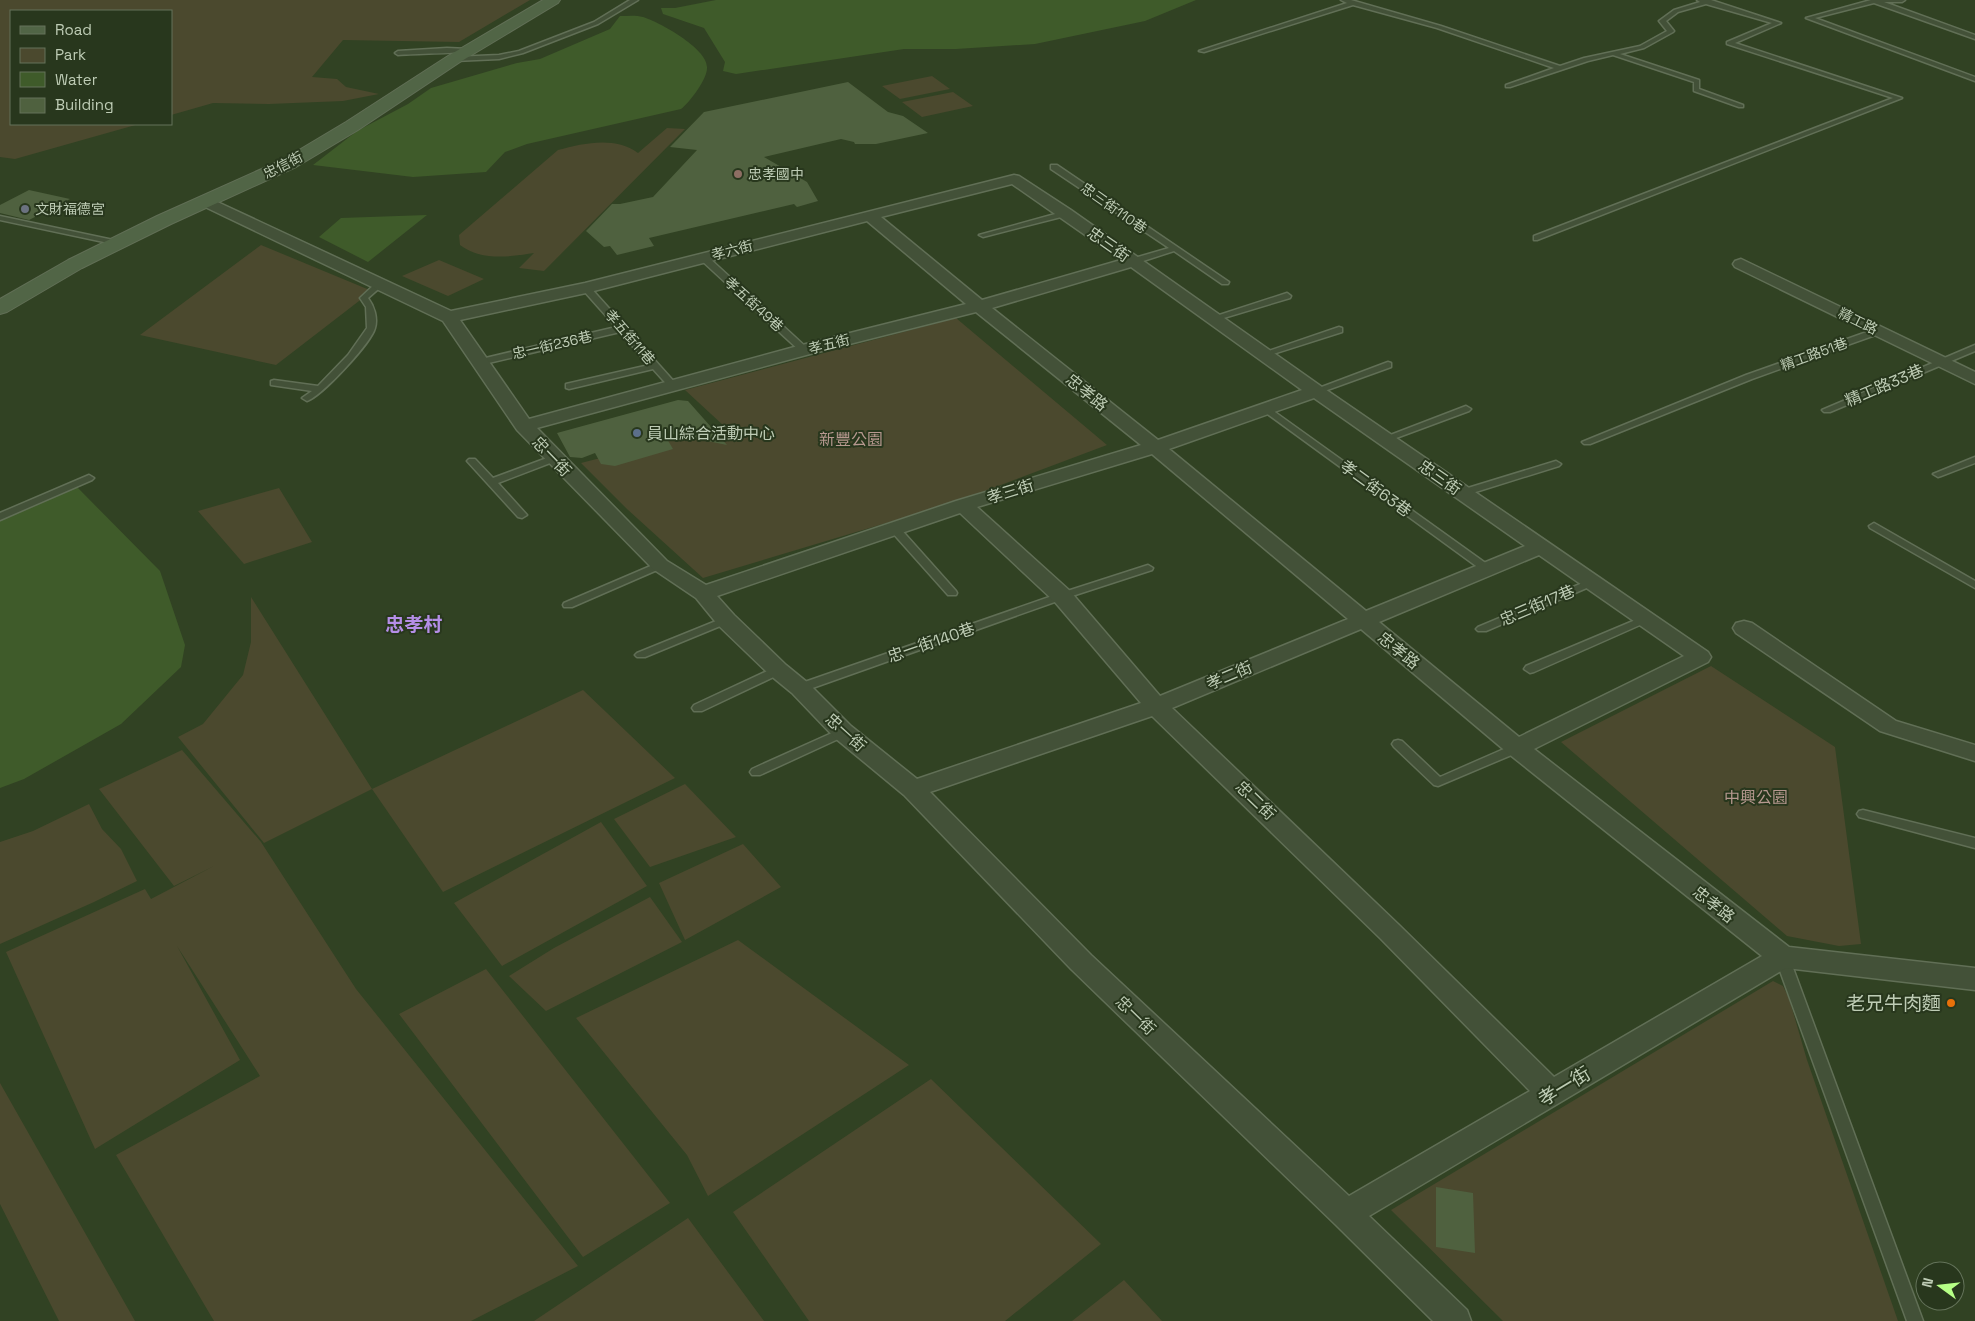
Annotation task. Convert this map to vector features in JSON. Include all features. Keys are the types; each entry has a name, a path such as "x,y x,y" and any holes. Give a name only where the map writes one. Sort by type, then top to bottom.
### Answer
{"street":[{"name":"忠信街","path":"0,308 75,264 290,163 325,143 461,55 553,0"},
{"name":"忠三街","path":"1014,178 1462,493 1700,657 1517,748"},
{"name":"孝六街","path":"449,317 586,288 1014,178"},
{"name":"忠一街","path":"206,202 449,317 524,426 660,565 704,593 726,620 778,670 800,688 843,732 913,789 1081,962 1346,1214 1455,1321"},
{"name":"忠孝路","path":"869,215 979,306 1155,446 1361,620 1517,748 1782,957"},
{"name":"孝五街","path":"524,426 804,350 979,306 1134,261"},
{"name":"精工路","path":"1741,264 1975,379"},
{"name":"孝三街","path":"704,593 963,505 1155,446 1316,391"},
{"name":"忠二街","path":"963,505 1062,596 1156,706 1349,892 1552,1094"},
{"name":"孝二街","path":"913,789 1156,706 1540,547"},
{"path":"1744,628 1888,726 1975,753"},
{"path":"1782,957 1975,979"},
{"name":"孝一街","path":"1346,1214 1782,957"}],"lane":[{"path":"398,53 425,53 447,50 461,55 499,57 521,52 596,23 635,0"},
{"path":"1344,0 1390,12 1561,68"},
{"path":"1902,0 1874,1 1809,18 1975,79"},
{"path":"1508,86 1561,68 1642,47 1671,31 1662,21 1676,11 1707,1 1778,23 1730,44 1899,98 1537,238"},
{"path":"1874,1 1975,37"},
{"path":"1202,51 1352,3"},
{"path":"1614,53 1697,81 1696,90 1741,106"},
{"name":"忠三街110巷","path":"1054,167 1173,249 1225,282"},
{"path":"983,235 1066,213"},
{"path":"0,218 118,243"},
{"name":"忠三街110巷","path":"1134,261 1173,249"},
{"name":"孝五街49巷","path":"704,258 804,350"},
{"path":"307,398 320,389 351,357 371,328 370,307 364,298 380,284"},
{"name":"孝五街11巷","path":"586,288 624,328 674,386"},
{"path":"1214,318 1287,296"},
{"name":"忠一街236巷","path":"480,362 624,328"},
{"path":"1264,354 1339,330"},
{"name":"精工路51巷","path":"1588,442 1749,377 1878,331"},
{"name":"精工路33巷","path":"1827,410 1975,348"},
{"path":"569,386 656,366"},
{"path":"1316,391 1388,366"},
{"path":"274,383 320,389"},
{"name":"孝二街63巷","path":"1265,408 1487,569"},
{"path":"1385,439 1466,409"},
{"path":"493,482 555,458"},
{"path":"1938,474 1975,460"},
{"path":"472,462 493,482 522,515"},
{"path":"1462,493 1556,464"},
{"path":"0,517 88,478"},
{"path":"1874,526 1975,585"},
{"path":"894,528 952,593"},
{"path":"568,606 660,565"},
{"name":"忠一街140巷","path":"800,688 1062,596 1148,568"},
{"name":"忠三街17巷","path":"1482,629 1592,582"},
{"path":"1530,669 1645,619"},
{"path":"641,654 726,620"},
{"path":"698,708 778,670"},
{"path":"756,772 843,732"},
{"path":"1398,744 1438,782 1517,748"},
{"path":"1863,814 1975,843"},
{"path":"1782,957 1915,1321"}],"green space":[{"path":"0,0 530,0 459,42 343,40 312,77 337,79 346,87 379,94 343,101 269,104 213,103 172,115 172,10 10,10 10,125 135,125 15,159 0,157"},
{"path":"932,76 950,89 900,99 882,86"},
{"path":"953,92 973,106 922,117 902,102"},
{"path":"667,128 685,129 544,271 519,268 534,253 515,256 486,256 477,254 460,245 459,235 558,150 599,142 619,144 638,153"},
{"path":"261,245 372,291 276,365 140,335"},
{"path":"439,260 484,279 448,296 402,276"},
{"name":"新豐公園","path":"956,318 1107,445 953,503 703,578 627,509 581,463 724,426 685,390"},
{"path":"279,488 312,542 244,564 198,511"},
{"path":"251,597 372,789 264,843 178,737 203,724 243,675 251,642"},
{"name":"中興公園","path":"1711,666 1835,747 1861,944 1839,946 1787,936 1561,742"},
{"path":"583,690 675,778 443,892 372,789"},
{"path":"182,750 261,842 356,989 578,1266 471,1321 214,1321 116,1155 260,1076 177,946 240,1060 95,1149 6,952 145,889 151,899 214,866 174,886 99,789"},
{"path":"685,784 736,837 650,867 614,819"},
{"path":"89,804 102,829 121,849 137,881 0,944 0,842 33,831"},
{"path":"601,822 647,886 502,966 454,903"},
{"path":"743,844 781,887 685,940 659,883"},
{"path":"650,897 682,942 546,1011 509,976 554,948"},
{"path":"738,940 909,1065 708,1196 687,1155 576,1018"},
{"path":"486,969 670,1203 583,1257 399,1014"},
{"path":"1773,981 1783,986 1789,998 1807,1060 1898,1321 1503,1321 1391,1210"},
{"path":"931,1079 1101,1244 1005,1321 809,1321 733,1212"},
{"path":"0,1083 135,1321 59,1321 0,1204"},
{"path":"688,1218 764,1321 534,1321"},
{"path":"1124,1280 1162,1321 1072,1321"}],"water":[{"path":"716,0 1196,0 1145,21 1035,44 956,49 904,49 736,74 723,71 725,62 704,28 663,14 661,8 675,8"},
{"path":"620,16 640,16 660,24 691,44 705,60 707,72 705,77 693,96 681,109 527,144 505,152 486,172 413,177 313,165 357,131 408,104 431,88 517,63 540,59 610,29"},
{"path":"427,215 368,262 319,237 341,218"},
{"path":"77,487 160,571 185,645 181,667 121,724 24,779 0,788 0,520"}],"building":[{"path":"848,82 888,112 903,116 928,133 876,144 855,144 854,142 841,139 764,157 807,182 818,201 797,207 794,204 649,238 654,246 617,255 610,246 604,247 586,231 612,204 653,197 697,150 670,147 704,112"},
{"name":"文財福德宮","path":"29,190 70,199 29,220 0,213 0,205"},
{"name":"員山綜合活動中心","path":"678,400 688,401 727,445 663,432 673,449 615,466 601,464 595,453 582,458 570,457 557,433"},
{"path":"1436,1187 1473,1193 1475,1253 1436,1247"}],"place":[{"name":"忠孝國中","path":"738,174"},
{"name":"文財福德宮","path":"25,209"},
{"name":"員山綜合活動中心","path":"637,433"},
{"name":"老兄牛肉麵","path":"1951,1003"}],"district":[{"name":"忠孝村","path":"414,624"}]}
